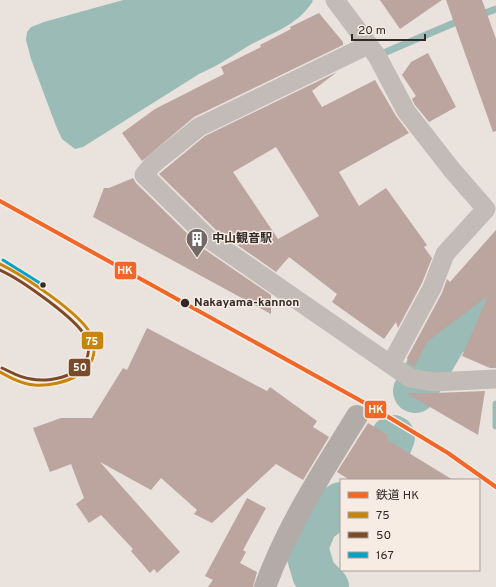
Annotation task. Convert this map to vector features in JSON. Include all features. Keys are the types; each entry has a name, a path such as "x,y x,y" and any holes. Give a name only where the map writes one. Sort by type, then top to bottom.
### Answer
{"main road":[{"path":"264,587 303,504 357,416"}],"street":[{"path":"335,0 377,56 406,111 452,170 491,213 445,254 432,288 391,364"},
{"path":"368,46 199,127 153,164 144,175 209,239 410,378 434,382 496,379"}],"water":[{"path":"123,0 313,1 300,16 285,27 199,74 83,147 75,149 62,139 56,126 31,59 26,40 27,32 31,27 44,22"}],"building":[{"path":"380,0 442,0 400,29"},
{"path":"446,0 482,0 496,39 496,131 493,132"},
{"path":"319,13 343,42 343,45 194,117 142,161 122,133 155,109 224,74 221,67 261,47 260,45 291,29 290,27"},
{"path":"428,53 456,107 429,122 415,105 412,99 416,96 402,75 411,62"},
{"path":"337,72 312,91 322,107 375,80 396,116 409,133 339,172 359,206 386,188 427,245 424,247 432,258 422,283 398,328 396,322 384,339 332,302 337,294 289,257 276,272 216,230 159,174 205,136","holes":["276,147 319,216 278,239 233,172"]},
{"name":"中山観音駅","path":"133,178 136,183 201,247 271,295 271,314 93,217 104,188 109,188"},
{"path":"496,230 496,368 490,368 462,356 488,296 428,341 414,367 409,364 407,358 442,293 447,279 450,282"},
{"path":"147,328 267,391 270,387 317,421 313,427 329,437 303,480 276,464 212,523 194,514 197,510 161,478 151,490 100,462 180,552 157,573 154,569 150,573 131,551 133,549 101,515 89,523 76,504 84,498 71,464 50,472 33,428 61,418 92,418 123,368 127,370"},
{"path":"485,391 478,435 406,393 435,393"},
{"path":"368,423 388,435 386,439 451,479 348,479 337,472"},
{"path":"247,498 266,508 243,550 246,552 240,563 257,572 253,587 208,587 213,580 205,576"}],"waterway":[{"path":"477,16 496,9"},
{"path":"386,52 461,20"},
{"path":"415,391 445,339 496,291"},
{"path":"496,404 496,426"},
{"path":"371,479 381,468 393,437"},
{"path":"327,587 314,574 306,547 316,523 340,505"}],"rail line":[{"name":"HK","path":"0,201 372,407 448,453 496,487"}],"transit line":[{"name":"167","path":"3,260 43,285"},
{"name":"75","path":"0,264 36,285 76,316 91,335 94,348 92,359 87,368 79,375 57,383 34,385 17,380 0,372"},
{"name":"50","path":"0,270 35,291 74,322 87,340 88,351 86,360 80,368 51,380 27,378 2,368"}],"place":[{"name":"中山観音駅","path":"197,258"},
{"name":"Nakayama-kannon","path":"185,303"}]}
